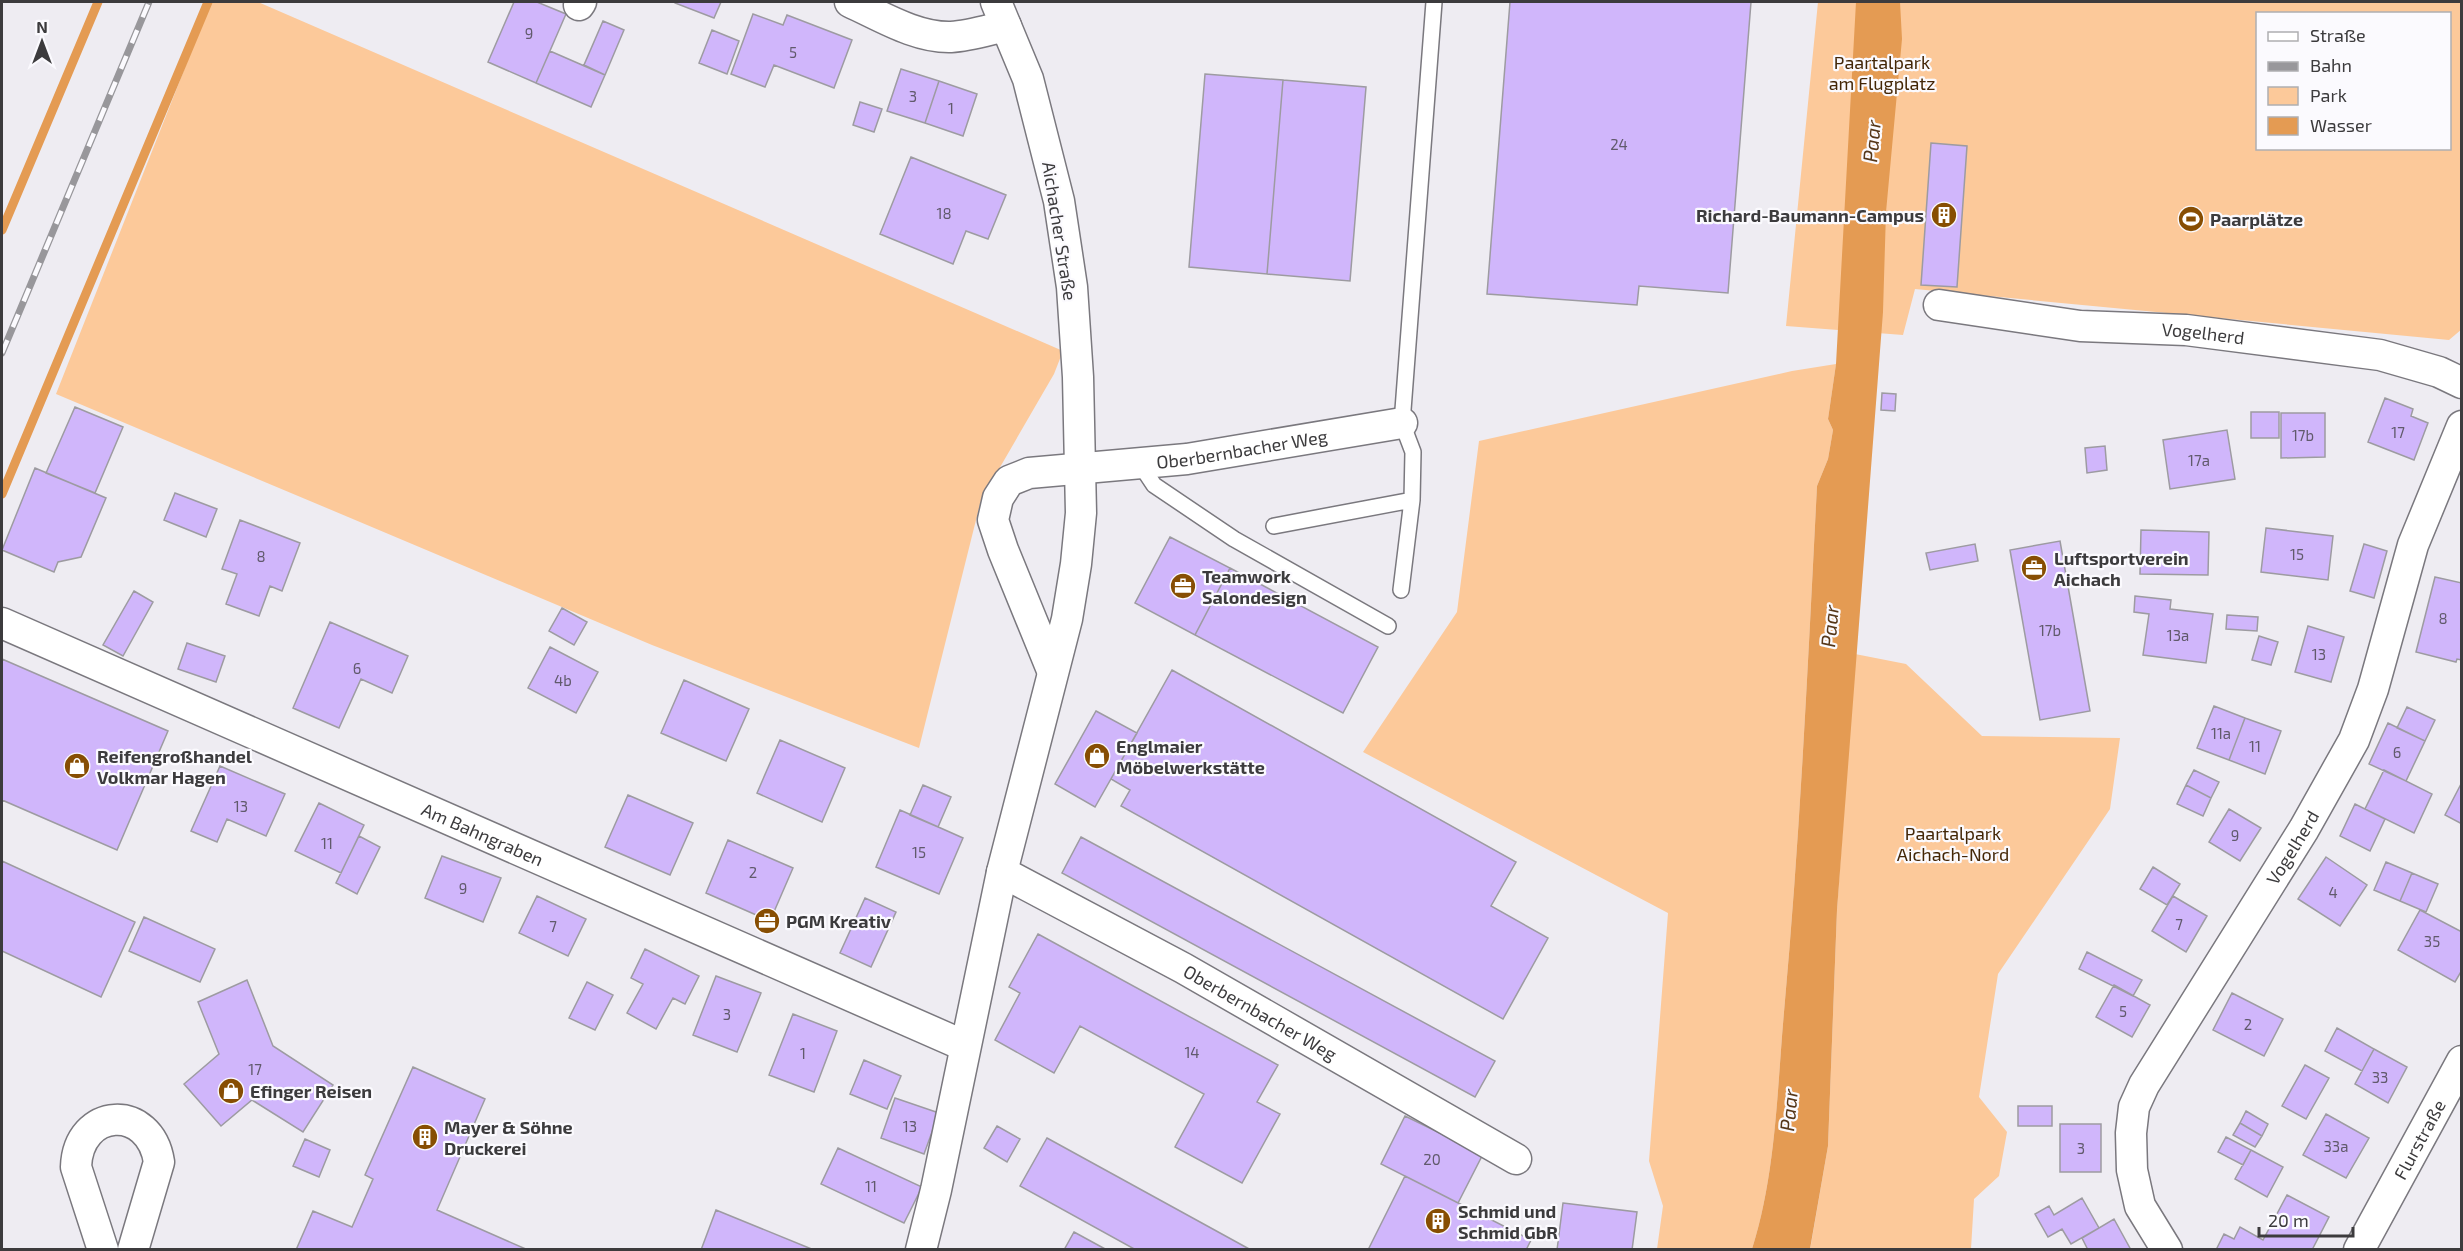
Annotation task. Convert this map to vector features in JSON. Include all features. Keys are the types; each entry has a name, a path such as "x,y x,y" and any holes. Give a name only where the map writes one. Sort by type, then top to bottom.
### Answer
{"street":[{"path":"850,2 914,31 935,36 952,37 1001,14"},
{"name":"Aichacher Straße","path":"1001,14 1028,79 1059,201 1072,287 1081,468"},
{"name":"Vogelherd","path":"1939,305 2080,326 2186,330 2380,356 2439,372 2462,383"},
{"name":"Oberbernbacher Weg","path":"1052,670 993,520 998,498 1009,482 1029,472 1187,459 1402,423"},
{"name":"Vogelherd","path":"2167,1250 2140,1206 2132,1170 2131,1132 2134,1107 2144,1085 2308,824 2354,740 2373,689 2413,545 2462,426"},
{"path":"921,1250 936,1190 1002,872 1052,670 1067,619 1081,513 1081,468"},
{"name":"Am Bahngraben","path":"2,623 965,1046"},
{"name":"Oberbernbacher Weg","path":"1002,872 1183,968 1516,1159"},
{"name":"Flurstraße","path":"2359,1250 2462,1061"},
{"path":"103,1250 76,1167 77,1154 81,1140 90,1130 114,1119 128,1120 140,1126 151,1136 157,1148 159,1162 133,1250"}],"lane":[{"path":"1401,590 1412,500 1413,452 1402,423 1434,2"},
{"path":"1140,464 1154,485 1234,539 1388,626"},
{"path":"1274,526 1412,500"}],"green space":[{"path":"211,2 258,2 1063,351 1054,374 981,500 919,748 652,645 56,394"},
{"name":"Paarplätze","path":"1818,2 2461,2 2462,329 2449,340 1915,289 1903,335 1786,326"},
{"path":"1836,364 1828,419 1833,430 1828,459 1817,486 1795,881 1771,1162 1760,1221 1752,1249 1657,1249 1663,1206 1649,1161 1668,913 1363,752 1457,612 1479,441 1792,371"},
{"name":"Paartalpark Aichach-Nord","path":"1855,654 1906,664 1982,736 2120,738 2110,809 1998,974 1979,1097 2007,1132 1999,1176 1974,1199 1971,1249 1810,1250 1828,1146 1837,910"}],"water":[{"name":"Paar","path":"1856,2 1900,2 1902,39 1886,212 1883,312 1837,910 1828,1146 1810,1249 1752,1249 1760,1221 1771,1162 1777,1102 1799,815 1817,486 1828,459 1833,430 1828,419 1836,364"}],"building":[{"path":"514,2 537,2 566,14 536,83 488,62"},
{"path":"675,2 721,2 714,18"},
{"path":"1510,2 1751,2 1728,293 1639,286 1637,305 1487,294"},
{"path":"753,14 783,25 787,15 852,40 834,88 774,65 765,87 731,74"},
{"path":"603,21 624,30 605,75 584,65"},
{"path":"712,30 739,41 727,74 699,63"},
{"path":"550,51 605,75 591,107 536,83"},
{"path":"901,69 939,81 925,123 887,111"},
{"path":"1205,74 1283,80 1267,274 1189,267"},
{"path":"1283,80 1366,87 1350,281 1267,274"},
{"path":"939,81 977,94 963,136 925,123"},
{"path":"860,102 882,109 874,132 853,125"},
{"name":"Richard-Baumann-Campus","path":"1931,143 1967,146 1957,287 1921,285"},
{"path":"911,157 1006,195 988,239 966,231 953,264 880,234"},
{"path":"1882,393 1896,394 1895,411 1881,410"},
{"path":"2385,398 2413,409 2411,416 2428,423 2414,460 2368,442"},
{"path":"75,407 123,427 95,493 46,473"},
{"path":"2251,412 2279,412 2279,438 2251,438"},
{"path":"2281,413 2325,413 2325,457 2281,458"},
{"path":"2227,430 2235,479 2170,489 2163,440"},
{"path":"2105,446 2107,470 2087,473 2085,448"},
{"path":"35,468 106,498 81,557 58,562 54,572 2,550"},
{"path":"175,493 217,509 206,537 164,520"},
{"path":"240,520 300,543 282,591 270,586 259,616 226,604 237,574 222,569"},
{"path":"2266,528 2333,536 2328,580 2261,572"},
{"path":"2141,530 2209,532 2208,575 2140,574"},
{"name":"Teamwork Salondesign","path":"1170,537 1230,568 1195,635 1135,603"},
{"path":"2060,541 2090,711 2040,720 2010,550"},
{"path":"1975,544 1978,561 1930,570 1926,553"},
{"path":"2364,544 2387,551 2374,598 2350,591"},
{"path":"1230,568 1378,647 1343,713 1195,635"},
{"path":"2435,577 2462,583 2462,660 2457,659 2456,662 2416,652"},
{"path":"134,591 153,602 123,656 103,645"},
{"path":"2135,596 2171,600 2170,609 2213,614 2206,663 2143,655 2149,614 2134,612"},
{"path":"562,608 587,622 574,645 549,631"},
{"path":"2227,615 2258,617 2257,631 2226,629"},
{"path":"330,622 408,656 392,693 361,679 339,728 293,708"},
{"path":"2308,626 2344,637 2331,682 2295,672"},
{"path":"2259,636 2278,642 2271,665 2252,660"},
{"path":"187,643 225,656 216,682 178,669"},
{"path":"550,647 598,672 576,713 528,688"},
{"name":"Reifengroßhandel Volkmar Hagen","path":"2,659 168,731 117,850 2,800"},
{"path":"1172,670 1516,862 1491,906 1548,938 1503,1019 1121,806 1130,790 1111,779"},
{"path":"684,680 749,709 726,761 661,733"},
{"path":"2214,706 2245,718 2229,760 2197,748"},
{"path":"2407,707 2435,720 2425,741 2397,728"},
{"name":"Englmaier Möbelwerkstätte","path":"1096,711 1137,733 1095,807 1055,784"},
{"path":"2245,718 2281,731 2265,774 2229,760"},
{"path":"2388,723 2425,741 2406,781 2369,764"},
{"path":"780,740 845,768 822,822 757,793"},
{"path":"220,766 285,794 266,836 227,819 217,842 191,831"},
{"path":"2194,770 2219,782 2211,798 2186,785"},
{"path":"2384,770 2432,794 2414,833 2365,809"},
{"path":"2462,782 2462,824 2445,815"},
{"path":"923,785 951,797 938,827 910,815"},
{"path":"2186,785 2211,798 2203,816 2177,804"},
{"path":"628,795 693,823 670,875 605,847"},
{"path":"319,803 364,825 341,873 295,851"},
{"path":"2355,804 2385,819 2370,851 2340,836"},
{"path":"2229,809 2261,828 2240,861 2209,842"},
{"path":"900,810 963,838 939,894 876,867"},
{"path":"359,836 380,847 357,894 336,883"},
{"path":"1081,837 1495,1061 1475,1097 1062,873"},
{"path":"728,840 793,868 770,921 706,893"},
{"path":"442,856 501,878 483,922 425,898"},
{"path":"2326,857 2367,885 2340,926 2298,899"},
{"path":"2,861 135,922 101,997 2,951"},
{"path":"2386,862 2412,873 2400,901 2374,890"},
{"path":"2153,867 2180,884 2167,905 2140,889"},
{"path":"2412,873 2438,884 2426,912 2400,901"},
{"path":"537,896 586,919 568,956 519,933"},
{"path":"2173,896 2207,916 2186,952 2152,931"},
{"path":"865,898 896,912 871,967 840,953"},
{"path":"2420,910 2462,932 2462,970 2455,982 2398,950"},
{"path":"144,917 215,949 200,982 129,951"},
{"path":"1038,934 1278,1065 1257,1102 1280,1114 1242,1183 1175,1147 1204,1094 1080,1026 1054,1073 995,1040 1020,993 1009,987"},
{"path":"645,949 699,976 685,1004 673,998 656,1029 627,1013 643,984 631,978"},
{"path":"2087,952 2142,980 2133,996 2079,969"},
{"path":"716,976 761,993 737,1052 693,1035"},
{"path":"247,980 273,1046 333,1085 303,1132 252,1100 221,1126 184,1084 219,1054 198,1002"},
{"path":"587,982 613,995 595,1030 569,1018"},
{"path":"2114,985 2150,1005 2132,1037 2096,1017"},
{"path":"2232,993 2283,1019 2264,1056 2213,1030"},
{"path":"793,1014 837,1031 814,1092 769,1075"},
{"path":"2337,1028 2374,1049 2362,1071 2325,1051"},
{"path":"2374,1049 2407,1067 2388,1103 2355,1084"},
{"path":"864,1060 901,1076 887,1109 850,1094"},
{"path":"2305,1065 2329,1078 2306,1119 2282,1106"},
{"name":"Mayer & Söhne Druckerei","path":"413,1067 485,1099 437,1210 528,1250 296,1250 313,1211 352,1227 373,1179 365,1175"},
{"path":"895,1098 939,1113 924,1154 881,1138"},
{"path":"2018,1106 2052,1106 2052,1126 2018,1126"},
{"path":"2246,1111 2268,1124 2262,1136 2240,1123"},
{"path":"2326,1114 2369,1138 2346,1178 2303,1155"},
{"path":"1405,1116 1483,1154 1458,1203 1381,1164"},
{"path":"2240,1123 2262,1136 2255,1147 2233,1135"},
{"path":"2060,1124 2101,1124 2101,1172 2060,1172"},
{"path":"997,1126 1020,1139 1007,1162 984,1148"},
{"path":"2226,1137 2251,1150 2243,1165 2218,1152"},
{"path":"1047,1138 1251,1250 1136,1250 1020,1186"},
{"path":"305,1139 330,1150 319,1177 293,1166"},
{"path":"838,1148 922,1187 904,1223 821,1184"},
{"path":"2251,1150 2283,1167 2267,1197 2235,1179"},
{"name":"Schmid und Schmid GbR","path":"1405,1176 1531,1240 1526,1250 1368,1250"},
{"path":"2287,1195 2329,1217 2312,1250 2216,1250 2224,1234 2234,1239 2240,1227 2263,1240"},
{"path":"2082,1198 2099,1228 2071,1244 2062,1229 2048,1237 2035,1214 2049,1206 2054,1215"},
{"path":"1563,1203 1637,1212 1632,1250 1557,1250"},
{"path":"716,1210 814,1250 701,1250"},
{"path":"2114,1219 2131,1250 2088,1250 2082,1238"},
{"path":"1074,1232 1107,1250 1064,1250"}],"waterway":[{"path":"2,230 98,2"},
{"path":"2,494 208,2"}],"railway":[{"path":"2,353 149,2"}],"place":[{"name":"Richard-Baumann-Campus","path":"1944,215"},
{"name":"Paarplätze","path":"2191,219"},
{"name":"Luftsportverein Aichach","path":"2034,568"},
{"name":"Teamwork Salondesign","path":"1183,586"},
{"name":"Englmaier Möbelwerkstätte","path":"1097,756"},
{"name":"Reifengroßhandel Volkmar Hagen","path":"77,766"},
{"name":"PGM Kreativ","path":"767,921"},
{"name":"Efinger Reisen","path":"231,1091"},
{"name":"Mayer & Söhne Druckerei","path":"425,1137"},
{"name":"Schmid und Schmid GbR","path":"1438,1221"}],"park label":[{"name":"Paartalpark am Flugplatz","path":"1882,72"}]}
